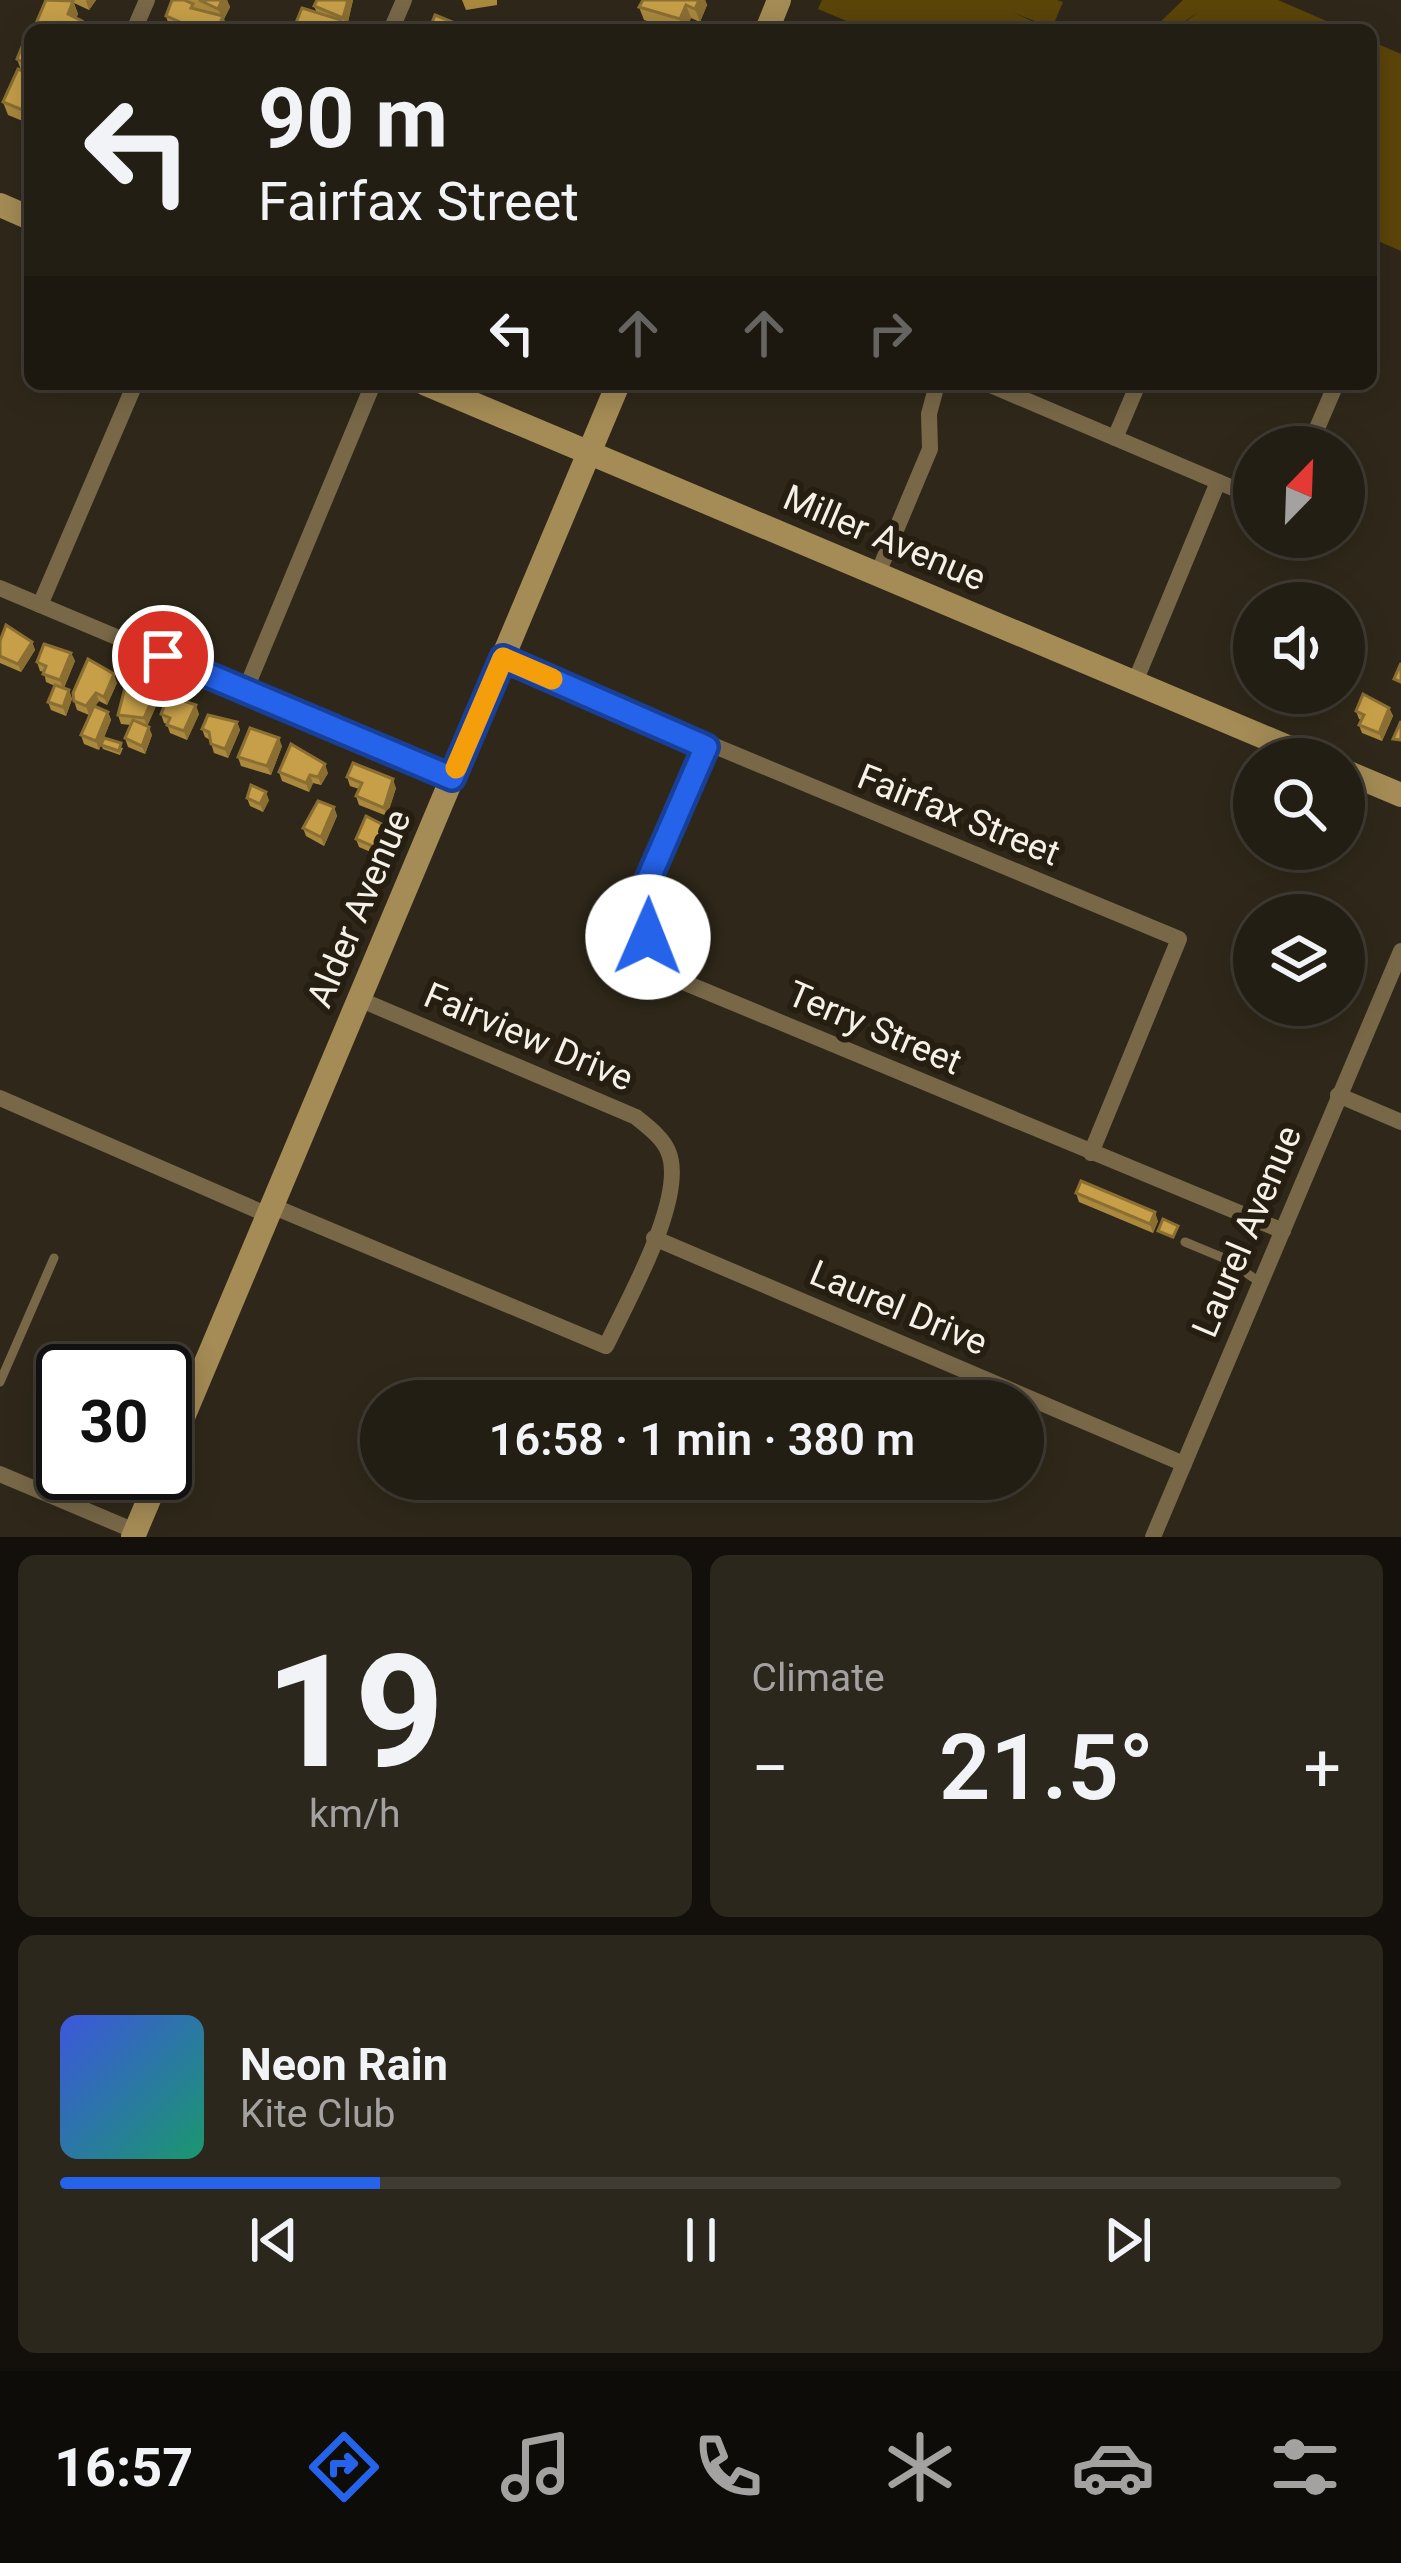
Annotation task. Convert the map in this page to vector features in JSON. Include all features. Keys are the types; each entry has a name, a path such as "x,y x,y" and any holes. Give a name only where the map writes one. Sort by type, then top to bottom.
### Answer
{"main road":[{"name":"Miller Avenue","path":"440,390 1267,738"},
{"name":"Alder Avenue","path":"192,1396 615,390"},
{"path":"1365,780 1401,795"},
{"path":"134,1534 148,1500"}],"street":[{"path":"40,605 132,390"},
{"path":"245,691 370,390"},
{"path":"878,574 930,449 929,414 935,390"},
{"path":"1002,390 1233,488"},
{"path":"1115,438 1135,390"},
{"path":"1319,426 1334,390"},
{"path":"1135,682 1219,482"},
{"path":"0,588 452,778"},
{"name":"Fairfax Street","path":"503,658 706,747 1179,939 1091,1154"},
{"name":"Terry Street","path":"706,747 648,880 648,937 676,979 1283,1231"},
{"name":"Laurel Avenue","path":"1153,1537 1401,951"},
{"name":"Fairview Drive","path":"270,1211 606,1346 654,1238 673,1192 668,1151 655,1132 636,1117 358,999"},
{"path":"1338,1095 1401,1122"},
{"path":"0,1098 270,1211"},
{"name":"Laurel Drive","path":"654,1238 1184,1464"},
{"path":"0,1474 134,1534"}],"lane":[{"path":"1185,1242 1226,1259 1261,1283"},
{"path":"0,1382 54,1258"}],"shaded area":[{"path":"822,0 1063,2 1054,24 1012,12 1038,24 854,24 818,9"},
{"path":"1183,0 1278,0 1333,24 1183,24 1198,12 1181,24 1158,24"},
{"path":"1377,44 1401,54 1401,251 1377,241"}],"building":[{"path":"46,0 73,1 68,14 82,21 43,24 37,21"},
{"path":"172,0 184,0 193,4 191,8 223,16 220,24 179,24 166,16"},
{"path":"199,0 222,0 218,9"},
{"path":"317,0 348,0 343,18 314,6"},
{"path":"643,0 699,0 695,9 686,5 680,19 639,7"},
{"path":"302,8 341,20 339,24 295,24"},
{"path":"435,15 458,24 432,24"},
{"path":"18,69 24,72 24,111 3,102"},
{"path":"6,625 32,642 18,664 0,656"},
{"path":"44,644 71,653 60,680 43,674 46,666 37,662"},
{"path":"88,659 114,674 104,697 96,693 86,706 74,701 73,693"},
{"path":"128,676 157,688 144,718 118,715"},
{"path":"55,685 69,690 63,707 48,702"},
{"path":"1365,695 1389,708 1379,733 1359,725"},
{"path":"168,696 196,705 184,731 167,725 170,718 161,714"},
{"path":"94,706 108,712 96,741 81,735"},
{"path":"208,715 237,722 225,749 211,744 209,732 202,729"},
{"path":"133,720 149,727 142,746 125,738"},
{"path":"250,728 279,738 267,766 238,757"},
{"path":"104,738 121,743 119,751 101,745"},
{"path":"291,744 325,764 318,777 310,775 306,783 279,772"},
{"path":"353,763 393,779 384,808 356,796 362,783 347,777"},
{"path":"251,785 266,792 260,804 247,798"},
{"path":"318,801 334,807 321,837 303,828"},
{"path":"366,816 393,830 384,851 356,839"},
{"path":"1081,1181 1155,1212 1150,1224 1076,1193"},
{"path":"1163,1219 1178,1226 1173,1237 1158,1231"}],"slow traffic":[{"path":"456,768 503,658 552,679"}],"route":[{"path":"163,656 452,778 503,658 706,747 648,880 648,937"}]}
